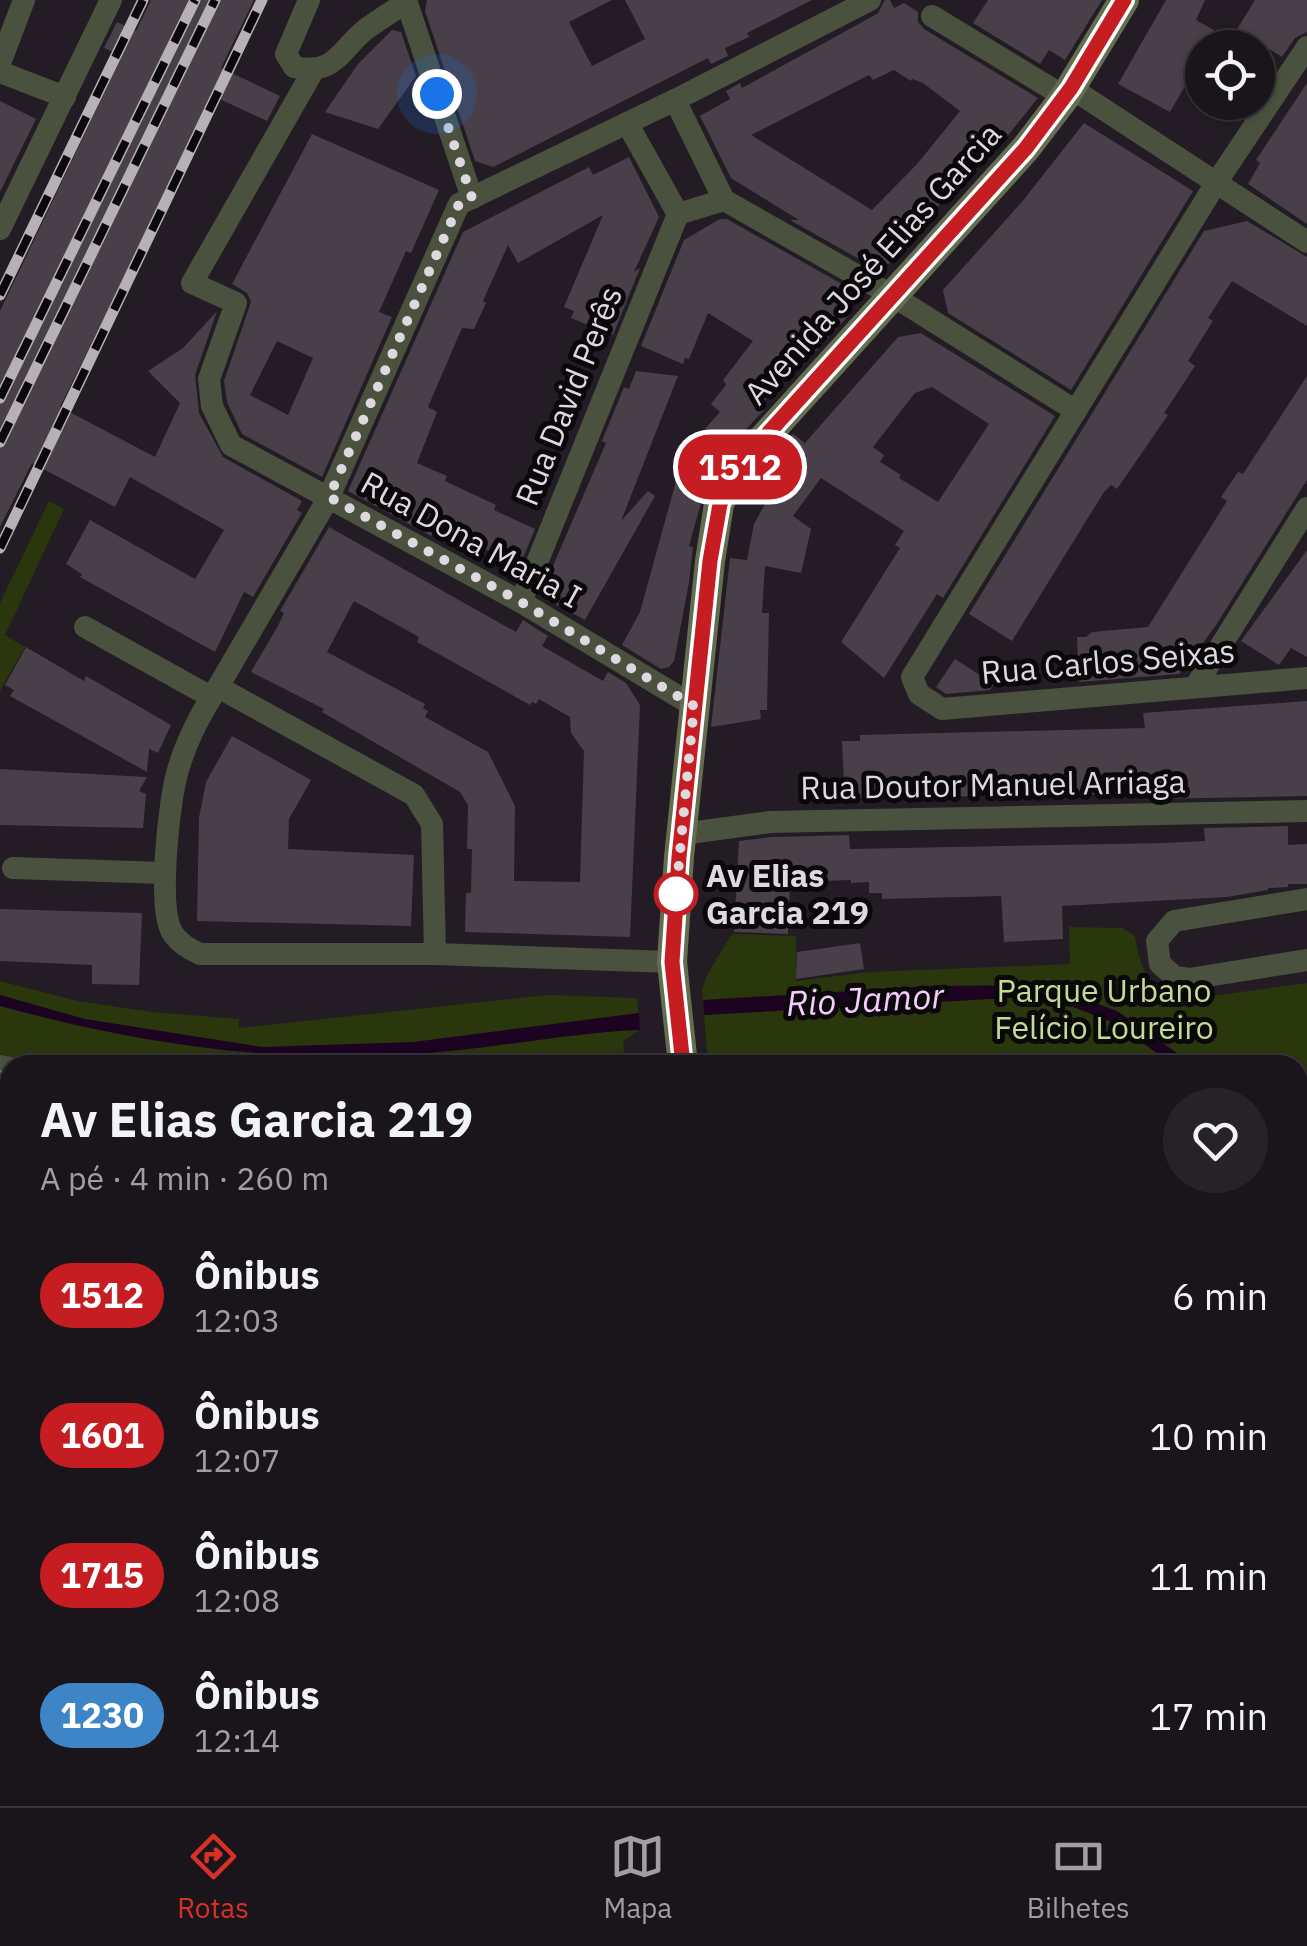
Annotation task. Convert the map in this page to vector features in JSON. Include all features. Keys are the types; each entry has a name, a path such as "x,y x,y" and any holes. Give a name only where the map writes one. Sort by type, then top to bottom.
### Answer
{"street":[{"path":"0,63 24,0"},
{"path":"0,229 111,0"},
{"path":"309,0 286,54 294,67 313,71 334,63 364,32 406,1 472,198"},
{"path":"674,973 435,954 200,954 188,949 170,930 164,873 176,778 214,692 329,497 459,204 870,0"},
{"name":"Avenida José Elias Garcia","path":"681,1051 674,973 682,834 714,528 730,480 764,437 1026,148 1068,93 1124,0"},
{"path":"932,16 1068,93 1307,242"},
{"path":"675,100 724,200 893,296 1076,411 1216,183 1307,47"},
{"name":"Rua Dona Maria I","path":"313,71 192,283 236,303 209,379 212,406 231,445 521,602 694,706"},
{"path":"0,72 65,96"},
{"path":"627,123 678,214 724,200"},
{"name":"Rua David Perês","path":"521,602 678,214"},
{"name":"Rua Carlos Seixas","path":"1076,411 912,677 919,694 942,709 1307,678"},
{"path":"1195,686 1307,508"},
{"path":"85,627 414,795 432,824 435,954"},
{"name":"Rua Doutor Manuel Arriaga","path":"682,834 770,822 1307,811"},
{"path":"12,868 164,873"},
{"path":"1307,899 1174,921 1157,940 1160,964 1175,976 1189,979 1307,960"}],"green space":[{"path":"49,501 64,509 5,635 25,647 0,691 0,603"},
{"name":"Parque Urbano Felício Loureiro","path":"1069,927 1122,928 1135,936 1141,963 1150,979 1173,994 1205,997 1307,983 1307,1055 707,1055 702,989 732,934 796,936 796,981 870,972 1070,964"},
{"path":"0,981 77,1001 239,1019 239,1028 548,995 637,998 640,1030 623,1041 624,1055 0,1055"}],"water":[{"name":"Rio Jamor","path":"1047,985 1117,1011 1180,1055 1160,1055 1114,1023 1045,996 704,1015 703,1000 932,986"},
{"path":"0,995 85,1019 262,1047 413,1042 639,1013 640,1030 441,1052 290,1055 154,1040 0,1006"}],"building":[{"path":"151,0 254,0 221,68 280,96 267,121 213,96 60,407 155,457 180,403 148,371 183,348 217,311 195,375 199,413 223,457 302,501 297,510 302,513 253,597 244,592 215,652 80,577 82,574 66,564 90,520 195,579 224,530 130,477 115,507 32,463 0,527 0,311 122,56 104,48 117,22 136,31"},
{"path":"427,0 612,0 569,22 592,66 645,39 625,0 812,0 747,33 749,37 725,48 728,56 711,64 708,58 493,167 475,161 425,11"},
{"path":"885,0 890,0 894,8 904,3 918,12 918,22 924,29 1038,98 1001,144 998,141 914,232 917,237 896,262 873,267 790,220 799,220 731,178 700,116 730,99 726,91 740,83 742,88 878,13","holes":["894,70 911,81 923,83 960,111 918,163 872,210 751,135 869,75 873,80"]},
{"path":"988,0 1102,0 1065,60 1049,50 1040,64 973,23"},
{"path":"1166,0 1205,0 1196,20 1214,30 1185,30 1185,86 1170,112 1118,84"},
{"path":"1255,0 1307,0 1307,32 1295,38 1282,57 1275,53 1275,30 1237,29"},
{"path":"392,30 401,32 416,76 378,129 325,112 358,64"},
{"path":"1307,83 1307,224 1248,184 1260,163 1256,160"},
{"path":"0,101 36,119 0,192"},
{"path":"1084,123 1193,191 1071,390 948,313 943,290 1021,203"},
{"path":"312,134 439,190 379,312 392,317 322,477 242,434 227,402 224,381 251,302 247,293 232,284","holes":["277,341 313,358 288,415 250,395"]},
{"path":"629,157 659,217 634,272 640,268 613,335 571,318 574,311 564,307 603,215 518,263 508,245 474,329 462,328 428,407 437,412 417,463 496,505 494,510 535,529 520,565 437,528 431,536 348,491 463,232 589,167 593,175"},
{"path":"720,219 727,219 847,287 850,314 797,368 792,365 760,407 764,410 720,457 707,481 689,546 693,547 689,583 674,661 661,669 622,645 640,612 684,452 720,412 711,404 726,385 723,380 753,341 708,313 689,359 685,358 683,364 641,346 684,240"},
{"path":"1247,221 1307,257 1307,326 1232,281 1208,318 1213,321 1188,361 1195,366 1164,413 1168,415 1117,489 1111,485 1104,492 1012,641 969,614 1204,231"},
{"path":"921,333 1055,416 943,598 937,594 884,678 841,642 900,548 895,545 904,531 821,478 793,516 811,529 801,573 765,566 762,613 769,613 767,710 760,710 761,719 711,727 730,558 747,560 754,524 789,460 777,451 793,434 805,443 898,337","holes":["932,387 989,424 938,502 880,462 884,455 873,447 915,393"]},
{"path":"636,371 678,376 621,521 648,491 655,496 585,620 540,596 606,443 602,441 624,387 629,389"},
{"path":"1307,376 1307,480 1216,625 1183,670 1179,674 1079,682 1077,637 1148,627 1227,501 1221,497 1238,472 1243,474"},
{"path":"329,527 516,632 523,620 548,636 542,646 603,681 608,672 626,683 640,705 630,937 465,932 466,893 471,893 468,805 460,792 322,712 324,709 251,672 279,624 284,613 280,611","holes":["354,601 419,637 417,642 530,705 539,699 570,717 571,733 584,751 580,882 514,881 515,806 488,752 425,717 425,704 327,652"]},
{"path":"1307,550 1307,657 1291,648 1279,665 1241,641"},
{"path":"26,647 171,725 158,753 149,749 147,772 10,696 14,690 5,685"},
{"path":"955,659 994,684 990,690 946,694 936,687"},
{"path":"1307,701 1307,796 848,798 844,781 842,741 860,741 860,735 1145,728 1143,713"},
{"path":"232,736 311,780 289,819 288,849 414,855 411,926 197,921 199,818 206,782"},
{"path":"0,769 147,777 139,791 146,794 143,828 0,825"},
{"path":"1288,826 1288,845 1307,844 1307,884 1288,884 1227,897 1062,906 1063,939 1004,942 1001,896 882,899 882,893 869,893 869,882 851,880 790,882 788,934 734,932 739,841 849,835 850,849 1164,843 1205,841 1204,828"},
{"path":"0,909 142,913 139,985 92,984 92,965 0,961"},
{"path":"860,943 864,969 796,979 797,952"}],"railway":[{"path":"0,295 143,0"},
{"path":"0,398 195,0"},
{"path":"0,442 215,0"},
{"path":"0,548 262,0"}],"bus line":[{"name":"1512","path":"682,1055 672,962 677,884 714,528 730,480 855,335 1026,148 1071,88 1124,0"}],"place":[{"name":"Av Elias Garcia 219","path":"676,894"}],"route":[{"path":"437,94 472,198 459,204 329,497 521,602 694,706 676,894"}]}
